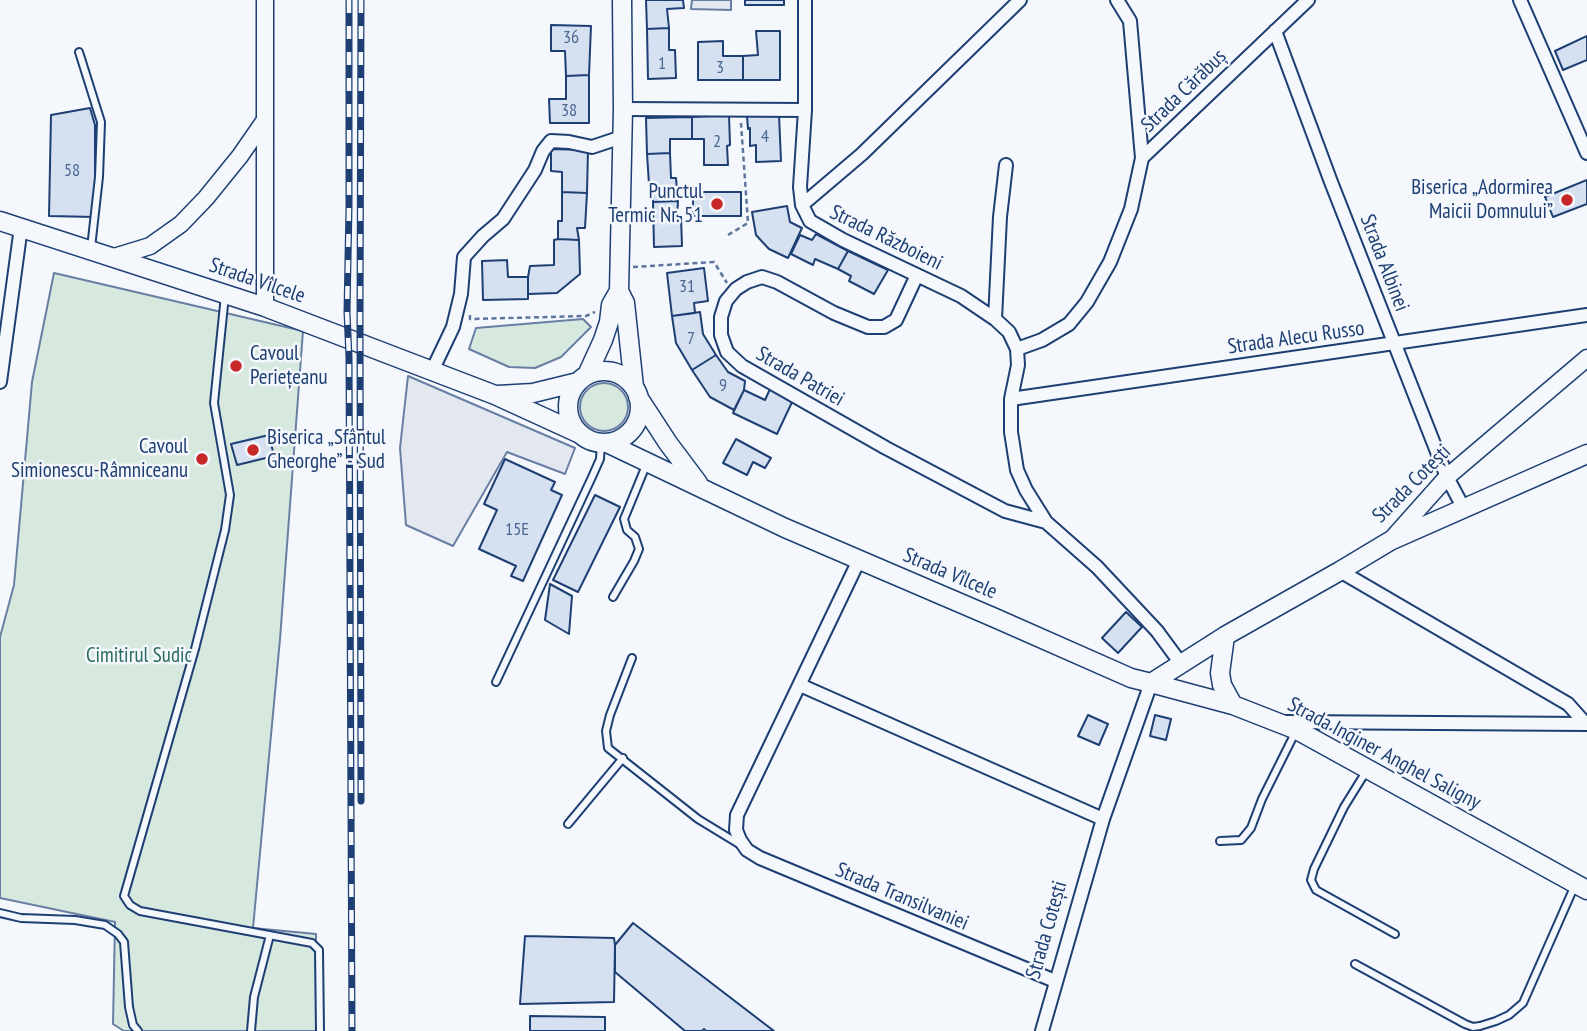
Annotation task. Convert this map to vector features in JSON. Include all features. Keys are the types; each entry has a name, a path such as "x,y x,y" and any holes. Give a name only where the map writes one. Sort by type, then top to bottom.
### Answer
{"main road":[{"path":"615,298 625,303 640,407 634,427 626,435 604,443 578,433 568,413 568,402 571,391 582,378 603,340 615,298 620,267 622,0"},
{"name":"Strada Vîlcele","path":"0,221 265,307 495,395 578,433"},
{"path":"582,378 597,371 618,373 627,379 636,392"},
{"name":"Strada Vîlcele","path":"495,395 533,393 582,378"},
{"name":"Strada Vîlcele","path":"636,392 673,451 702,487"},
{"name":"Strada Vîlcele","path":"604,443 785,528 1131,678 1151,683"},
{"path":"1390,541 1587,454"},
{"name":"Strada Cotești","path":"1182,664 1225,636 1390,541"},
{"path":"1225,636 1220,673 1222,685 1233,705"},
{"path":"1151,683 1182,664"},
{"name":"Strada Inginer Anghel Saligny","path":"1151,683 1233,705 1297,730 1582,887"}],"street":[{"path":"265,0 265,307"},
{"name":"Strada Războieni","path":"806,0 805,110 800,187 802,205 810,221 843,240 961,296 1009,332 1017,349"},
{"path":"802,205 862,154 1020,0"},
{"name":"Strada Cărăbuș","path":"1142,158 1308,0"},
{"path":"1520,0 1587,153"},
{"name":"Strada Cărăbuș","path":"1118,1 1130,21 1142,158"},
{"name":"Strada Albinei","path":"1275,31 1447,478 1463,508"},
{"path":"623,109 805,110"},
{"path":"114,257 150,246 181,224 240,156 265,120"},
{"path":"432,371 453,327 461,295 464,257 503,219 551,141 592,146 622,137"},
{"path":"1142,158 1130,209 1110,262 1087,302 1069,324 1042,340 1017,349 1018,365 1011,400 1011,432 1017,470 1046,522 1097,567 1157,631 1182,664"},
{"path":"995,319 1000,217 1006,165"},
{"path":"0,382 21,227"},
{"path":"733,293 747,282 762,277 868,327 884,327 895,320 917,275"},
{"name":"Strada Patriei","path":"733,293 726,302 721,317 721,335 727,352 742,366 1005,511 1046,522"},
{"name":"Strada Alecu Russo","path":"1011,400 1585,317"},
{"name":"Strada Cotești","path":"1390,541 1447,478 1587,358"},
{"path":"741,843 736,830 737,815 859,560"},
{"path":"1340,571 1568,704 1586,724"},
{"name":"Strada Cotești","path":"1042,1031 1103,819 1151,683"},
{"path":"800,685 1103,819"},
{"path":"1279,722 1586,724"},
{"name":"Strada Transilvaniei","path":"741,843 760,858 1055,981"}],"lane":[{"path":"79,52 101,122 99,177 91,250"},
{"path":"225,293 215,403 230,495 225,530 195,649 124,897 140,911 312,943 319,950 320,1031"},
{"path":"496,682 592,477 604,443"},
{"path":"613,597 639,549 635,537 626,530 624,519 648,462"},
{"path":"632,658 610,715 606,731 608,748 698,819 741,843"},
{"path":"1220,841 1241,840 1251,828 1262,799 1297,730"},
{"path":"568,824 623,758"},
{"path":"1368,768 1344,807 1311,880 1315,890 1395,934"},
{"path":"1355,964 1465,1024 1473,1027 1496,1021 1509,1015 1522,1003 1582,887"},
{"path":"0,913 21,918 75,920 105,925 118,934 124,942 131,1016 138,1031"},
{"path":"251,1031 254,997 270,935"}],"path":[{"path":"728,234 748,223 740,109"},
{"path":"620,267 714,262 733,293"},
{"path":"471,307 470,319 586,316 615,298"}],"green space":[{"name":"Cimitirul Sudic","path":"54,273 303,331 280,639 253,928 316,934 316,1031 124,1031 113,1024 115,922 0,898 0,637 14,585 32,382"},
{"path":"583,319 591,327 561,357 535,368 509,367 469,349 476,328"},
{"path":"604,383 621,390 628,407 621,424 604,431 587,424 580,407 587,390"}],"shaded area":[{"path":"692,0 731,0 731,10 691,9"},
{"path":"408,376 575,448 565,474 507,452 453,546 406,525 400,448"}],"building":[{"path":"646,0 683,0 684,8 667,9 669,28 647,29"},
{"path":"745,0 784,0 784,5 745,5"},
{"path":"551,25 591,26 589,75 566,76 565,51 551,51"},
{"path":"669,28 669,50 675,50 676,78 648,79 647,29"},
{"path":"756,31 780,31 780,80 743,80 743,56 758,55"},
{"path":"1587,36 1587,60 1563,70 1555,51"},
{"path":"723,41 723,56 743,56 743,80 698,80 698,42"},
{"path":"589,75 589,123 550,123 549,99 566,99 566,76"},
{"path":"90,108 95,125 95,217 49,216 51,115"},
{"path":"729,115 728,165 704,165 704,139 692,139 692,117"},
{"path":"779,115 781,161 756,162 756,145 750,146 747,116"},
{"path":"692,117 692,139 670,139 670,153 647,154 646,118"},
{"path":"551,149 588,150 587,193 562,192 562,172 551,171"},
{"path":"670,153 671,178 676,178 678,201 653,202 653,184 649,184 647,154"},
{"name":"Biserica „Adormirea Maicii Domnului”","path":"1587,180 1587,204 1553,217 1545,197"},
{"path":"562,192 587,193 585,228 577,228 579,240 558,239 558,221 562,221"},
{"name":"Punctul Termic Nr. 51","path":"693,192 741,192 741,216 693,216"},
{"path":"678,201 677,217 681,217 682,246 654,247 653,202"},
{"path":"787,206 790,222 802,228 788,258 769,249 756,235 752,212"},
{"path":"816,234 848,251 838,269 815,259 813,265 791,254 800,235 812,240"},
{"path":"554,240 579,240 580,274 557,293 528,294 530,266 554,265"},
{"path":"848,251 888,270 874,294 849,281 851,276 838,269"},
{"path":"507,260 508,277 528,277 528,299 483,300 482,261"},
{"path":"704,268 708,301 694,303 695,313 672,316 667,273"},
{"path":"700,312 703,334 716,355 692,370 676,343 672,316"},
{"path":"716,355 728,372 745,381 744,390 734,410 710,397 692,370"},
{"path":"770,389 793,400 777,434 733,413 744,390 765,400"},
{"name":"Biserica „Sfântul Gheorghe” - Sud","path":"269,435 274,456 237,465 231,444"},
{"path":"736,439 771,458 765,468 753,462 747,475 723,463"},
{"path":"505,459 555,482 551,490 562,495 523,581 511,576 516,566 479,549 497,510 484,504"},
{"path":"595,495 620,507 578,592 553,580"},
{"path":"550,584 572,596 569,634 545,620"},
{"path":"1126,612 1142,627 1118,653 1102,638"},
{"path":"1088,715 1108,724 1099,745 1078,736"},
{"path":"1155,715 1171,719 1166,740 1150,736"},
{"path":"633,923 774,1031 685,1031 615,972 615,945"},
{"path":"525,936 614,938 614,1002 520,1004"},
{"path":"530,1016 605,1017 605,1031 530,1031"}],"railway":[{"path":"349,0 347,312 352,1031"},
{"path":"361,0 361,801"}],"place":[{"name":"Biserica „Adormirea Maicii Domnului”","path":"1567,200"},
{"name":"Punctul Termic Nr. 51","path":"717,204"},
{"name":"Cavoul Periețeanu","path":"236,366"},
{"name":"Biserica „Sfântul Gheorghe” - Sud","path":"253,450"},
{"name":"Cavoul Simionescu-Râmniceanu","path":"202,459"}]}
